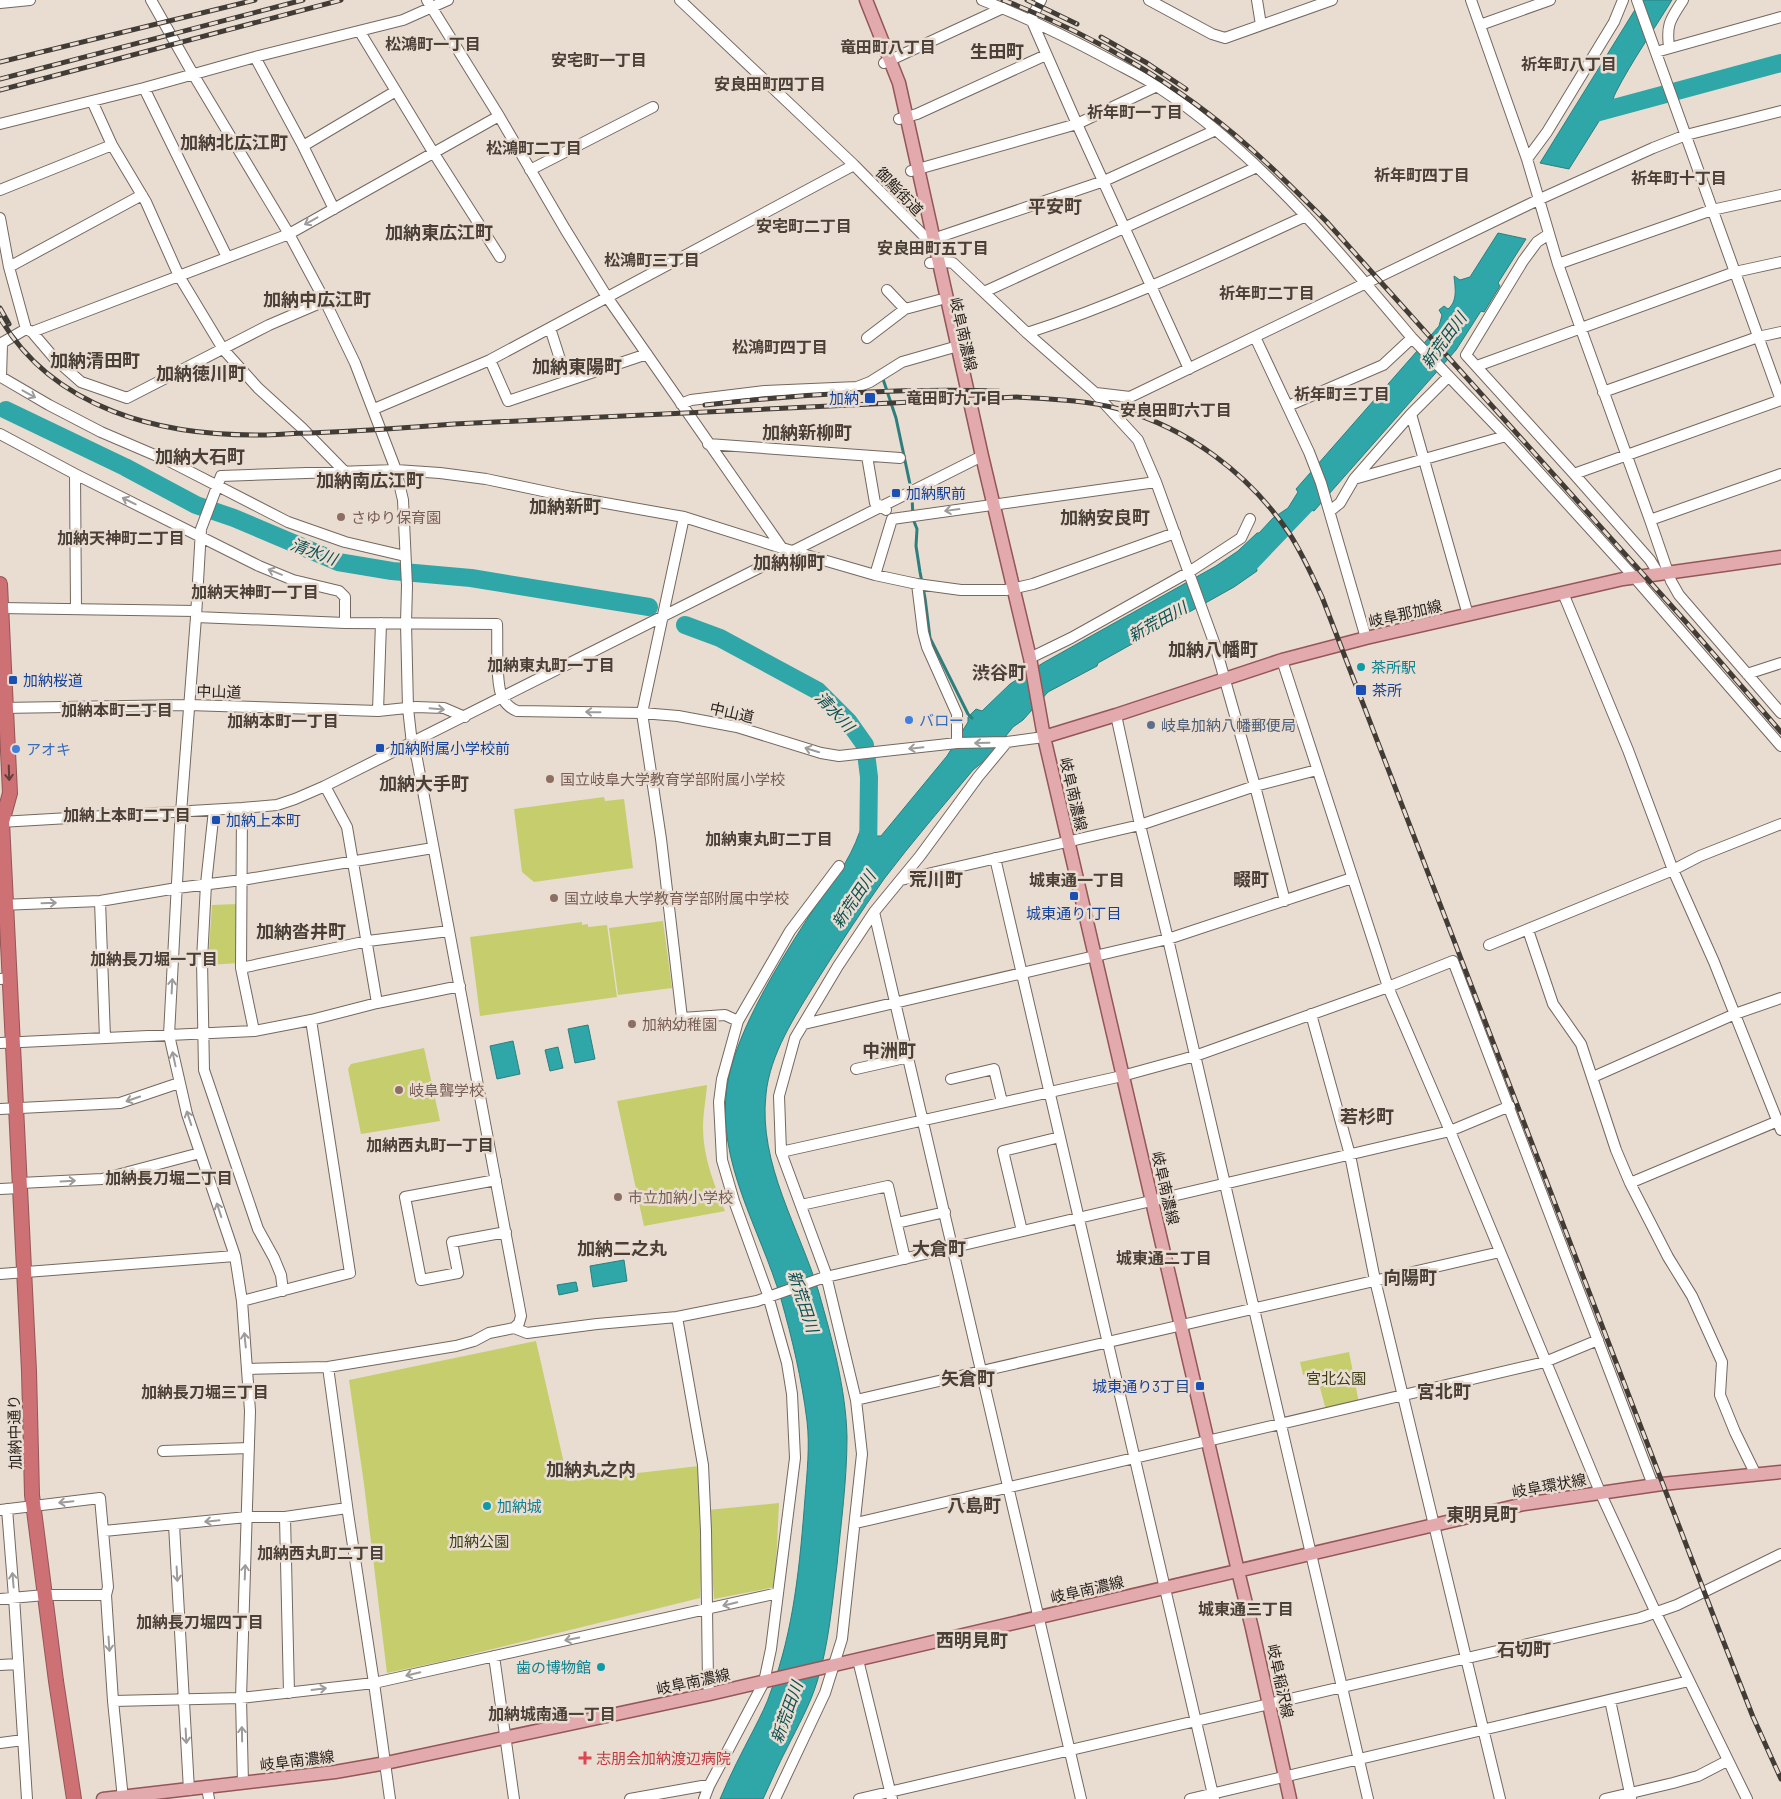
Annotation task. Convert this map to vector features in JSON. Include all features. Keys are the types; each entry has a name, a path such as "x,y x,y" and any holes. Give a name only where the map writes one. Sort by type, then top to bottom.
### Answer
{"highway":[{"name":"加納中通り","path":"0,584 3,708 10,793 1,819 7,1042 16,1109 29,1370 33,1506 74,1799"}],"main road":[{"name":"岐阜南濃線","path":"858,0 887,61"},
{"name":"岐阜南濃線","path":"103,1799 189,1790 208,1793 243,1783 335,1772 386,1763 764,1682 1238,1571 934,263 903,118 889,77 887,61 866,0"},
{"name":"岐阜南濃線","path":"934,263 939,300 954,347"},
{"name":"岐阜那加線","path":"1044,737 1282,660 1366,638 1634,577 1781,557"},
{"name":"岐阜環状線","path":"1238,1571 1524,1504 1653,1485 1781,1472"},
{"name":"岐阜稲沢線","path":"1238,1571 1290,1799"}],"street":[{"path":"0,3 30,0"},
{"path":"151,0 289,234 324,301 355,363 396,470 403,500 407,585 408,708 412,744 418,758 448,931 522,1316 514,1328"},
{"path":"0,124 144,88 255,57 360,32 403,20 429,4 448,0"},
{"name":"御鮨街道","path":"680,0 929,238"},
{"path":"982,0 1031,19 1157,86 1216,130 1257,167 1306,216 1412,338 1506,436 1634,577 1781,746"},
{"path":"1031,19 1041,0"},
{"path":"1149,0 1212,34 1225,38 1332,0"},
{"path":"1257,0 1261,25"},
{"path":"1471,0 1528,158 1558,264 1580,329 1650,520 1663,572"},
{"path":"1480,25 1550,0"},
{"path":"1528,158 1547,132 1614,22 1622,0"},
{"path":"1574,474 1781,400 1637,0"},
{"path":"1669,47 1669,22 1683,0"},
{"path":"429,4 499,116 564,229 608,297 708,444 782,548"},
{"path":"887,61 1003,8"},
{"path":"1655,51 1781,17"},
{"path":"1031,19 1189,369"},
{"path":"360,32 500,257"},
{"path":"903,118 1046,55"},
{"path":"255,57 303,146 334,209"},
{"path":"915,170 1077,124 1157,86"},
{"path":"144,88 227,257"},
{"path":"303,146 396,91"},
{"path":"92,100 112,145 142,194 179,276 223,350 258,388 346,472"},
{"path":"530,170 653,107"},
{"path":"1096,393 1130,397 1540,199 1653,148 1686,134 1781,111"},
{"path":"405,560 288,522 171,462 101,432 49,405 1,377 1,344 29,331 289,234 499,116"},
{"path":"929,238 1104,181 1216,130"},
{"path":"0,190 112,145"},
{"path":"374,409 490,360 854,165"},
{"path":"984,292 1257,167"},
{"path":"9,267 142,194"},
{"path":"1558,264 1712,210 1781,195"},
{"path":"1028,333 1080,316 1152,287 1306,216"},
{"path":"0,218 9,267 29,331 54,359 81,382 127,398 269,325 324,301"},
{"path":"1549,234 1538,242 1524,261 1466,355 1671,581 1781,713"},
{"path":"1477,366 1735,272 1781,262"},
{"path":"934,263 953,263 1096,393 1138,440 1156,482 1190,574 1225,679 1285,901"},
{"path":"887,290 905,309"},
{"path":"867,338 905,309 939,300"},
{"path":"550,328 567,381"},
{"path":"1603,392 1758,337 1781,332"},
{"path":"1255,337 1309,452 1329,508 1366,638"},
{"path":"1288,406 1383,365 1412,338"},
{"path":"681,404 691,400 764,391 857,387 870,382 902,362 954,347"},
{"path":"490,360 508,401 647,354"},
{"path":"1329,508 1340,503 1354,479 1446,375"},
{"path":"1411,414 1468,615"},
{"path":"0,434 75,474 259,566 293,580 340,592 345,597 345,623"},
{"path":"1354,479 1506,436"},
{"path":"708,444 900,458"},
{"path":"867,456 875,503 883,507 892,519"},
{"path":"1,819 214,810 277,805 295,799 465,718 979,458"},
{"path":"243,1783 241,1698 250,1410 242,1301 235,1256 187,1114 169,1035 200,536 204,518 221,476 396,470 440,472 486,478 571,497 684,518 875,575 922,585 961,590 1010,589 1033,584 1175,533"},
{"path":"75,474 76,609"},
{"path":"1650,520 1781,474"},
{"path":"892,519 1156,482"},
{"path":"684,518 642,713 661,839 682,1018 726,1016 738,1021"},
{"path":"875,575 892,519"},
{"path":"1028,664 1071,638 1190,574 1241,538 1250,520"},
{"path":"922,585 923,632 927,646 957,714 957,743"},
{"path":"1563,593 1628,750 1673,870 1714,962 1779,1126 1630,1183"},
{"path":"0,608 196,614 345,623 498,624 499,686 502,698"},
{"path":"378,711 381,623"},
{"path":"1282,660 1388,987 1600,1492 1656,1613 1747,1799"},
{"path":"1747,674 1781,663"},
{"name":"中山道","path":"502,698 512,709 517,711 642,713 678,716 737,727 821,753 839,756 957,743 1007,742 1044,737"},
{"name":"中山道","path":"3,708 189,706 378,711 408,708 444,708 465,718"},
{"path":"1116,715 1140,825 1368,1799"},
{"path":"775,1799 825,1693 842,1640 862,1454 856,1400 824,1277 801,1205 781,1152 779,1096 795,1038 838,966 874,912 920,856 978,776 1007,742"},
{"path":"900,880 1140,825 1255,786 1317,770"},
{"path":"325,786 347,827 377,1003"},
{"path":"242,808 241,968 254,1031"},
{"path":"214,810 206,884 202,960 204,1070 258,1229 281,1275 283,1291"},
{"path":"1489,945 1781,824"},
{"path":"3,905 100,901 177,888 242,880 433,848"},
{"path":"995,858 1214,1796"},
{"path":"704,1799 764,1682 771,1649 795,1458 792,1394 787,1363 769,1297 734,1201 722,1160 719,1102 722,1079 738,1021 790,931 839,866"},
{"path":"804,1024 1168,939 1352,878"},
{"path":"100,901 105,1038"},
{"path":"874,912 1081,1799"},
{"path":"1528,930 1554,1004 1582,1044 1616,1150 1630,1183 1668,1257 1692,1296 1722,1362 1720,1395 1735,1432 1756,1474"},
{"path":"241,968 368,942 448,931"},
{"path":"781,1152 1122,1076 1195,1056 1388,987 1453,961 1510,1106 1653,1485"},
{"path":"7,1042 254,1031 460,986"},
{"path":"1593,1077 1735,1014 1781,998"},
{"path":"1312,1014 1350,1155 1375,1280 1500,1799"},
{"path":"242,1301 350,1273 311,1020"},
{"path":"856,1069 909,1057"},
{"path":"951,1078 994,1068 1002,1102"},
{"path":"0,1110 120,1103 179,1083"},
{"path":"248,1369 328,1367 456,1346 474,1341 489,1333 514,1328 527,1333 597,1324 677,1317 769,1297 824,1277 1450,1131 1510,1106"},
{"path":"1022,1232 1003,1152 1060,1137"},
{"path":"0,1189 102,1179 200,1153"},
{"path":"496,1180 405,1198 421,1280 458,1273 452,1242 506,1232"},
{"path":"801,1205 888,1186 905,1259"},
{"path":"897,1223 945,1212"},
{"path":"856,1400 1500,1252"},
{"path":"0,1274 235,1256"},
{"path":"677,1317 703,1465 708,1684 710,1694"},
{"path":"856,1523 1545,1362 1598,1340"},
{"path":"328,1367 390,1799"},
{"path":"164,1450 249,1448"},
{"path":"27,1799 14,1598 3,1509 100,1498 108,1587 106,1595 113,1701 123,1798"},
{"path":"104,1531 247,1517 285,1517 347,1508"},
{"path":"285,1517 289,1692"},
{"path":"174,1525 189,1790"},
{"path":"859,1799 891,1796 1070,1750 1656,1613 1781,1554"},
{"path":"113,1701 241,1698 374,1683 778,1593"},
{"path":"0,1599 106,1595"},
{"path":"494,1656 514,1799"},
{"path":"858,1660 891,1796"},
{"path":"0,1665 18,1664"},
{"path":"1190,1799 1214,1796 1358,1758 1689,1681"},
{"path":"1610,1700 1631,1796"},
{"path":"0,1743 23,1740"},
{"path":"1605,1799 1631,1796 1698,1776 1727,1761"},
{"path":"630,1799 709,1786"}],"green space":[{"path":"604,797 605,801 624,799 633,868 534,882 522,872 514,809"},
{"path":"238,904 239,963 208,965 212,905"},
{"path":"663,921 672,988 618,995 609,928"},
{"path":"582,922 582,925 588,924 588,927 607,925 617,997 480,1016 470,937"},
{"path":"424,1048 440,1121 361,1134 348,1069 351,1064"},
{"path":"707,1085 703,1139 713,1181 725,1211 644,1226 617,1101"},
{"name":"加納公園","path":"536,1341 568,1481 699,1466 703,1534 700,1598 444,1661 387,1673 349,1380"},
{"name":"宮北公園","path":"1349,1352 1359,1403 1326,1410 1316,1373 1303,1375 1300,1362"},
{"path":"779,1503 775,1587 714,1599 708,1510"}],"water":[{"path":"1641,0 1672,0 1629,69 1616,92 1609,110 1601,118 1569,169 1540,163"},
{"path":"1498,233 1526,239 1498,283 1500,286 1484,312 1481,311 1456,350 1314,511 1298,511 1277,523 1265,550 1267,552 1256,564 1257,571 1234,587 1048,692 1023,720 1013,727 989,757 973,770 884,879 824,969 800,1008 778,1050 768,1079 766,1094 765,1120 768,1146 782,1196 819,1293 838,1364 846,1419 847,1453 845,1485 830,1624 821,1668 811,1699 763,1799 720,1799 768,1701 779,1668 795,1596 808,1460 808,1430 805,1406 789,1329 772,1273 742,1195 728,1142 725,1114 727,1086 732,1064 750,1018 788,950 845,863 860,831 881,836 947,756 968,722 968,717 976,709 982,711 1010,684 1043,663 1216,566 1238,551 1273,518 1288,508 1298,492 1296,489 1439,326 1442,315 1439,310 1444,306 1448,309 1455,298 1454,276 1460,280 1470,277"},
{"path":"588,1025 595,1059 575,1063 568,1029"},
{"path":"513,1041 520,1074 497,1079 490,1046"},
{"path":"558,1047 563,1068 550,1071 545,1050"},
{"path":"624,1260 627,1281 593,1287 590,1266"},
{"path":"576,1282 578,1291 559,1295 557,1285"}],"waterway":[{"path":"1588,115 1781,63"},
{"path":"882,376 896,418 911,489"},
{"name":"清水川","path":"6,410 125,467 196,505 234,518 338,562 392,571 471,578 649,607"},
{"path":"912,495 913,519 917,529 916,546 930,638 968,714 972,718"},
{"name":"新荒田川","path":"1250,563 1315,495"},
{"name":"清水川","path":"685,625 720,638 818,691 848,721 865,745 869,777 868,857"}],"railway":[{"path":"0,62 255,0"},
{"path":"0,79 303,0"},
{"path":"0,90 341,0"},
{"path":"1003,0 1069,28 1133,63 1193,102 1222,124 1269,165 1326,221 1685,621 1781,732"},
{"path":"1027,0 1077,24"},
{"path":"1101,37 1147,63 1186,89"},
{"path":"0,308 9,324"},
{"path":"0,318 23,349 50,375 80,396 113,411 149,423 186,430 223,434 273,435 454,424 1017,397 1068,400 1094,404 1144,417 1193,441 1236,473 1255,491 1289,533 1303,556 1322,597 1717,1625 1753,1717 1781,1779"},
{"path":"705,405 852,393 925,390 999,391"}],"place":[{"name":"加納","path":"870,398"},
{"name":"加納駅前","path":"896,493"},
{"name":"さゆり保育園","path":"341,517"},
{"name":"茶所駅","path":"1361,667"},
{"name":"加納桜道","path":"13,680"},
{"name":"茶所","path":"1361,690"},
{"name":"バロー","path":"909,720"},
{"name":"岐阜加納八幡郵便局","path":"1151,725"},
{"name":"加納附属小学校前","path":"380,748"},
{"name":"アオキ","path":"16,749"},
{"name":"国立岐阜大学教育学部附属小学校","path":"550,779"},
{"name":"加納上本町","path":"216,820"},
{"name":"城東通り1丁目","path":"1074,896"},
{"name":"国立岐阜大学教育学部附属中学校","path":"554,898"},
{"name":"加納幼稚園","path":"632,1024"},
{"name":"岐阜聾学校","path":"399,1090"},
{"name":"市立加納小学校","path":"618,1197"},
{"name":"城東通り3丁目","path":"1200,1386"},
{"name":"加納城","path":"487,1506"},
{"name":"歯の博物館","path":"601,1667"},
{"name":"志朋会加納渡辺病院","path":"585,1758"}],"district":[{"name":"松鴻町一丁目","path":"433,43"},
{"name":"竜田町八丁目","path":"888,46"},
{"name":"生田町","path":"997,51"},
{"name":"安宅町一丁目","path":"599,59"},
{"name":"祈年町八丁目","path":"1569,63"},
{"name":"安良田町四丁目","path":"770,83"},
{"name":"祈年町一丁目","path":"1135,111"},
{"name":"加納北広江町","path":"234,142"},
{"name":"松鴻町二丁目","path":"534,147"},
{"name":"祈年町四丁目","path":"1422,174"},
{"name":"祈年町十丁目","path":"1679,177"},
{"name":"平安町","path":"1055,206"},
{"name":"安宅町二丁目","path":"804,225"},
{"name":"加納東広江町","path":"439,232"},
{"name":"安良田町五丁目","path":"933,247"},
{"name":"松鴻町三丁目","path":"652,259"},
{"name":"祈年町二丁目","path":"1267,292"},
{"name":"加納中広江町","path":"317,299"},
{"name":"松鴻町四丁目","path":"780,346"},
{"name":"加納清田町","path":"95,360"},
{"name":"加納東陽町","path":"577,366"},
{"name":"加納徳川町","path":"201,373"},
{"name":"祈年町三丁目","path":"1342,393"},
{"name":"竜田町九丁目","path":"954,397"},
{"name":"安良田町六丁目","path":"1176,409"},
{"name":"加納新柳町","path":"807,432"},
{"name":"加納大石町","path":"200,456"},
{"name":"加納南広江町","path":"370,480"},
{"name":"加納新町","path":"565,506"},
{"name":"加納安良町","path":"1105,517"},
{"name":"加納天神町二丁目","path":"121,537"},
{"name":"加納柳町","path":"789,562"},
{"name":"加納天神町一丁目","path":"255,591"},
{"name":"加納八幡町","path":"1213,649"},
{"name":"加納東丸町一丁目","path":"551,664"},
{"name":"渋谷町","path":"999,672"},
{"name":"加納本町二丁目","path":"117,709"},
{"name":"加納本町一丁目","path":"283,720"},
{"name":"加納大手町","path":"424,783"},
{"name":"加納上本町二丁目","path":"127,814"},
{"name":"加納東丸町二丁目","path":"769,838"},
{"name":"荒川町","path":"936,879"},
{"name":"城東通一丁目","path":"1077,879"},
{"name":"畷町","path":"1251,879"},
{"name":"加納沓井町","path":"301,931"},
{"name":"加納長刀堀一丁目","path":"154,958"},
{"name":"中洲町","path":"889,1050"},
{"name":"若杉町","path":"1367,1116"},
{"name":"加納西丸町一丁目","path":"430,1144"},
{"name":"加納長刀堀二丁目","path":"169,1177"},
{"name":"加納二之丸","path":"622,1248"},
{"name":"大倉町","path":"939,1248"},
{"name":"城東通二丁目","path":"1164,1257"},
{"name":"向陽町","path":"1410,1277"},
{"name":"矢倉町","path":"968,1378"},
{"name":"加納長刀堀三丁目","path":"205,1391"},
{"name":"宮北町","path":"1444,1391"},
{"name":"加納丸之内","path":"591,1469"},
{"name":"八島町","path":"974,1505"},
{"name":"東明見町","path":"1482,1514"},
{"name":"加納西丸町二丁目","path":"321,1552"},
{"name":"城東通三丁目","path":"1246,1608"},
{"name":"加納長刀堀四丁目","path":"200,1621"},
{"name":"西明見町","path":"972,1640"},
{"name":"石切町","path":"1524,1649"},
{"name":"加納城南通一丁目","path":"552,1713"}]}
